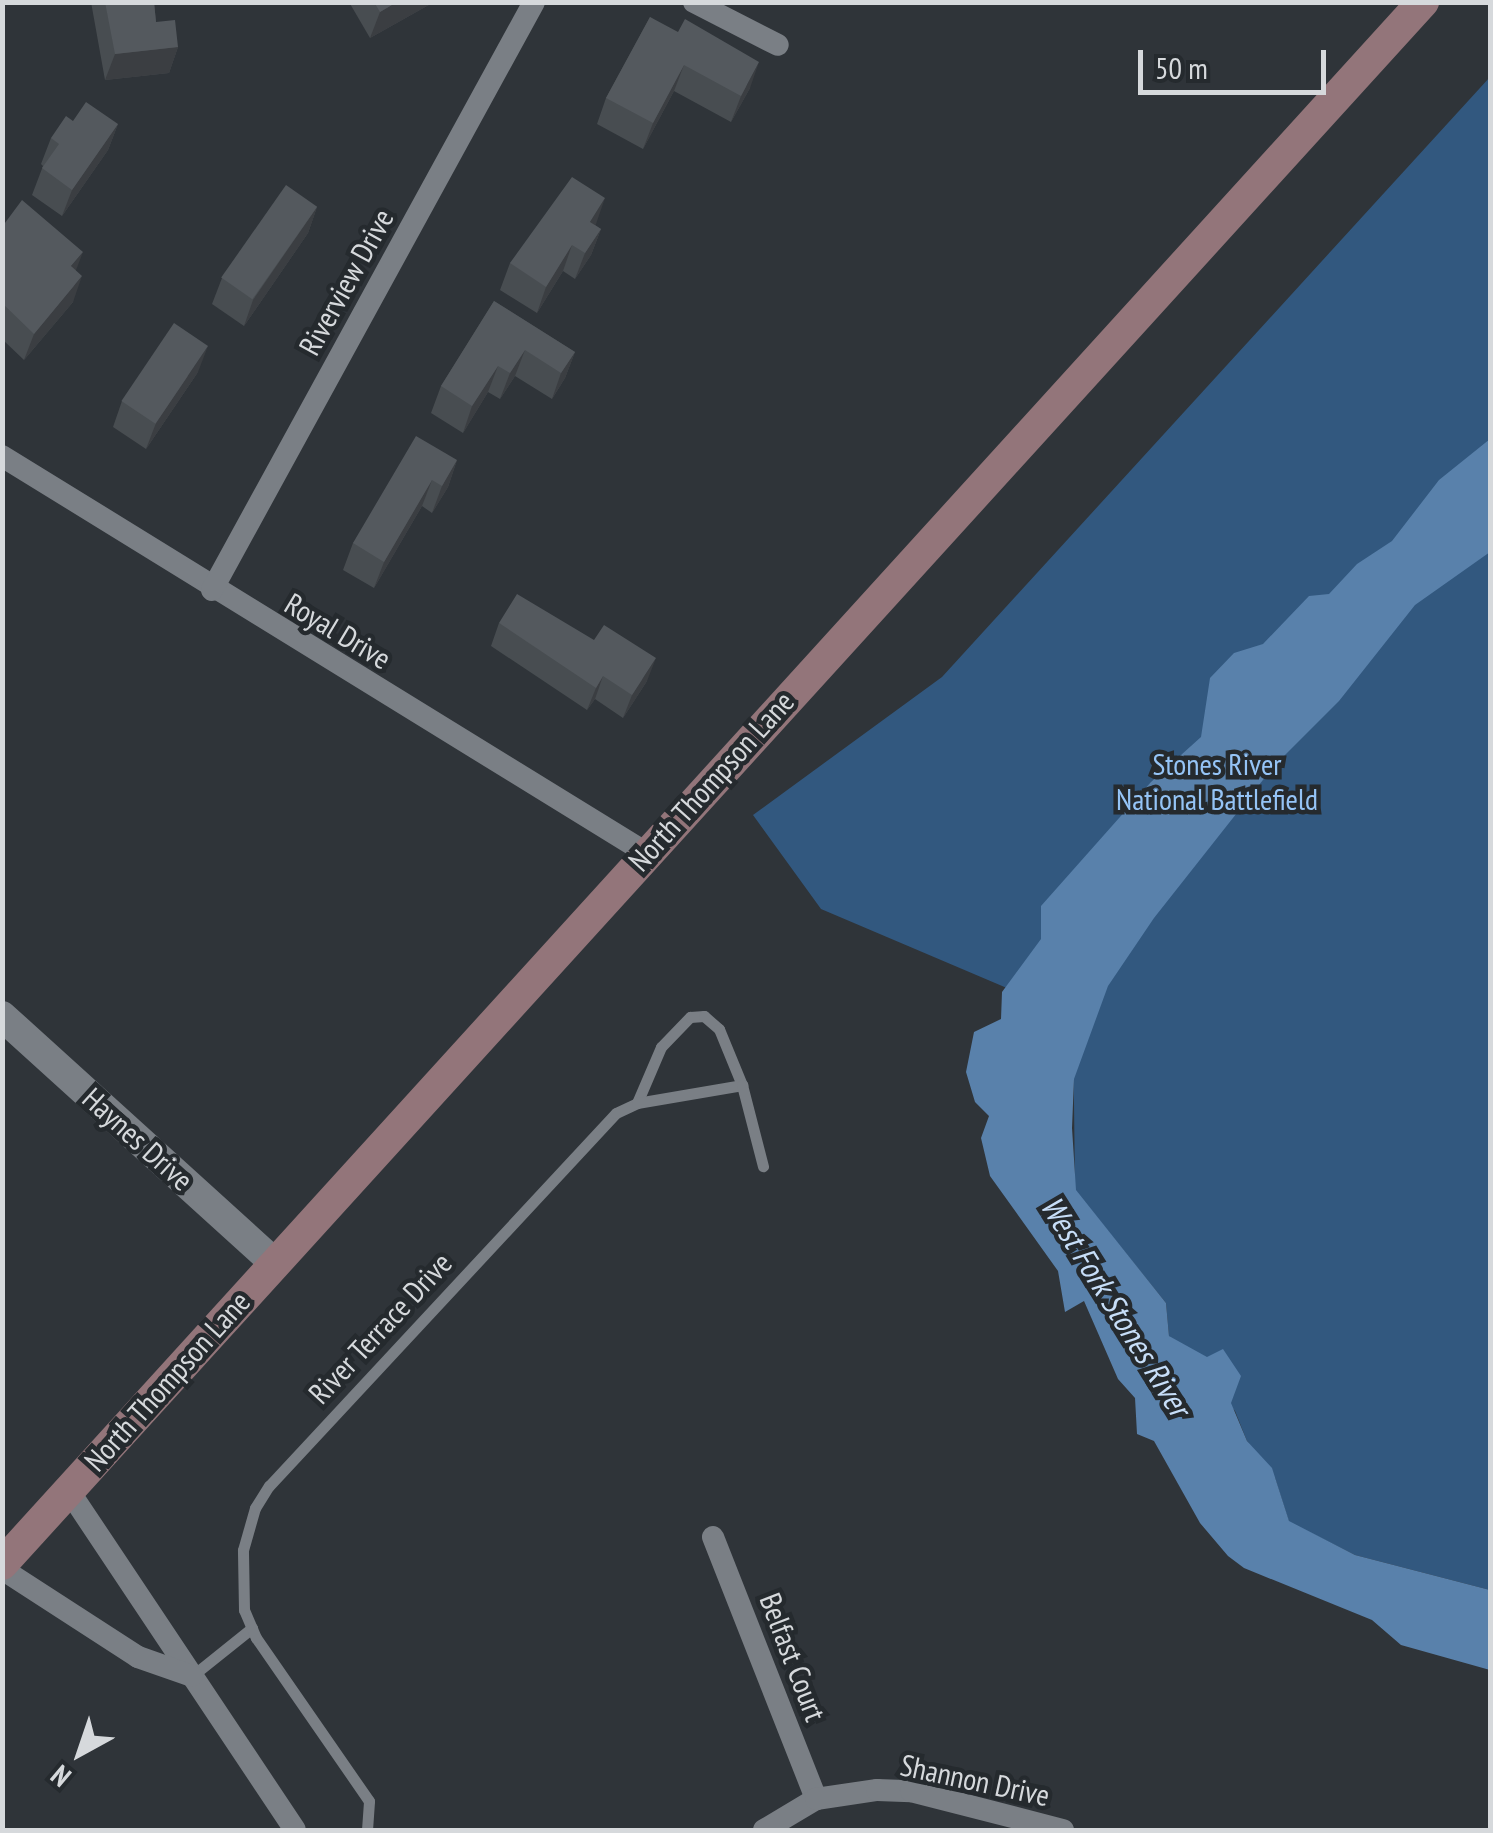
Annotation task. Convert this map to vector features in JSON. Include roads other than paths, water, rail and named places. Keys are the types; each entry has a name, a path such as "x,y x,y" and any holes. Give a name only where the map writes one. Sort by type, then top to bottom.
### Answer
{"main road":[{"name":"North Thompson Lane","path":"2,1567 273,1262 1424,2"}],"street":[{"name":"Riverview Drive","path":"212,590 534,2"},
{"path":"694,2 778,45"},
{"name":"Royal Drive","path":"2,456 212,590 646,852"},
{"name":"Haynes Drive","path":"2,1016 273,1262"},
{"path":"69,1491 296,1830"},
{"name":"Belfast Court","path":"713,1537 816,1799"},
{"path":"2,1567 138,1657 192,1676"},
{"name":"Shannon Drive","path":"764,1830 816,1799 911,1791 1063,1830"}],"lane":[{"path":"637,1103 661,1047 690,1016 704,1016 719,1029 742,1085 763,1166"},
{"name":"River Terrace Drive","path":"367,1830 370,1800 252,1628 240,1584 243,1550 269,1486 592,1134 637,1103 742,1085"},
{"path":"192,1676 252,1628"}],"water":[{"name":"West Fork Stones River","path":"1490,439 1490,552 1415,605 1339,701 1274,766 1154,918 1108,986 1074,1079 1072,1128 1076,1190 1166,1303 1169,1336 1207,1357 1223,1349 1241,1376 1231,1403 1247,1441 1272,1468 1289,1521 1355,1555 1490,1590 1490,1670 1401,1645 1372,1620 1244,1568 1228,1556 1200,1523 1154,1441 1137,1434 1135,1398 1118,1379 1084,1301 1065,1312 1058,1271 990,1176 981,1138 989,1116 975,1102 966,1072 974,1032 1001,1019 1002,992 1041,939 1041,906 1151,782 1201,737 1210,678 1234,653 1263,644 1309,596 1329,594 1357,564 1392,541 1439,480"}],"park label":[{"name":"Stones River National Battlefield","path":"1217,781"}]}
